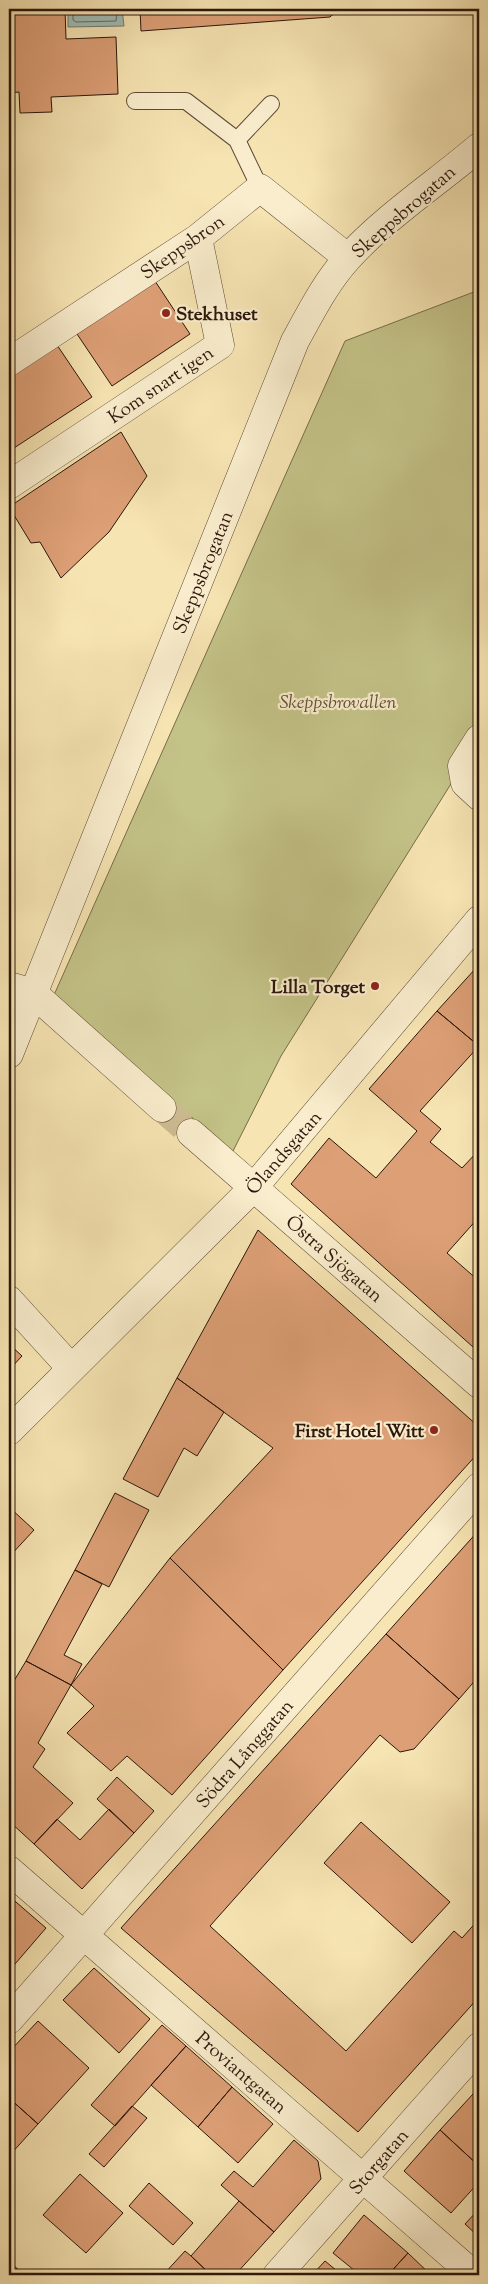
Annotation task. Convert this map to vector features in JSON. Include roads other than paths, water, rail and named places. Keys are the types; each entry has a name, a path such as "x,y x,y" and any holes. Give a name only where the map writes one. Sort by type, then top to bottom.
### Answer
{"street":[{"name":"Skeppsbrogatan","path":"9,1054 21,989 295,341 318,299 348,258 374,233 479,147"},
{"name":"Skeppsbron","path":"9,362 198,238 260,188"},
{"path":"260,188 348,258"},
{"name":"Kom snart igen","path":"9,484 220,344 198,238"},
{"path":"472,790 462,766 479,739"},
{"name":"Ölandsgatan","path":"9,1431 254,1187 479,920"},
{"path":"21,989 162,1108"},
{"name":"Östra Sjögatan","path":"191,1133 479,1384"},
{"path":"9,1300 71,1368"},
{"name":"Södra Långgatan","path":"9,2020 479,1487"},
{"name":"Proviantgatan","path":"9,1870 474,2275"},
{"name":"Storgatan","path":"278,2275 479,2047"}],"lane":[{"path":"135,101 186,101 238,140 260,188"},
{"path":"238,140 271,104"}],"water":[{"path":"68,9 122,9 124,26 68,27"}],"tunnel":[{"path":"162,1108 191,1133"}],"place":[{"name":"Stekhuset","path":"166,313"},
{"name":"Lilla Torget","path":"375,986"},
{"name":"First Hotel Witt","path":"434,1430"}],"park label":[{"name":"Skeppsbrovallen","path":"338,701"}]}
